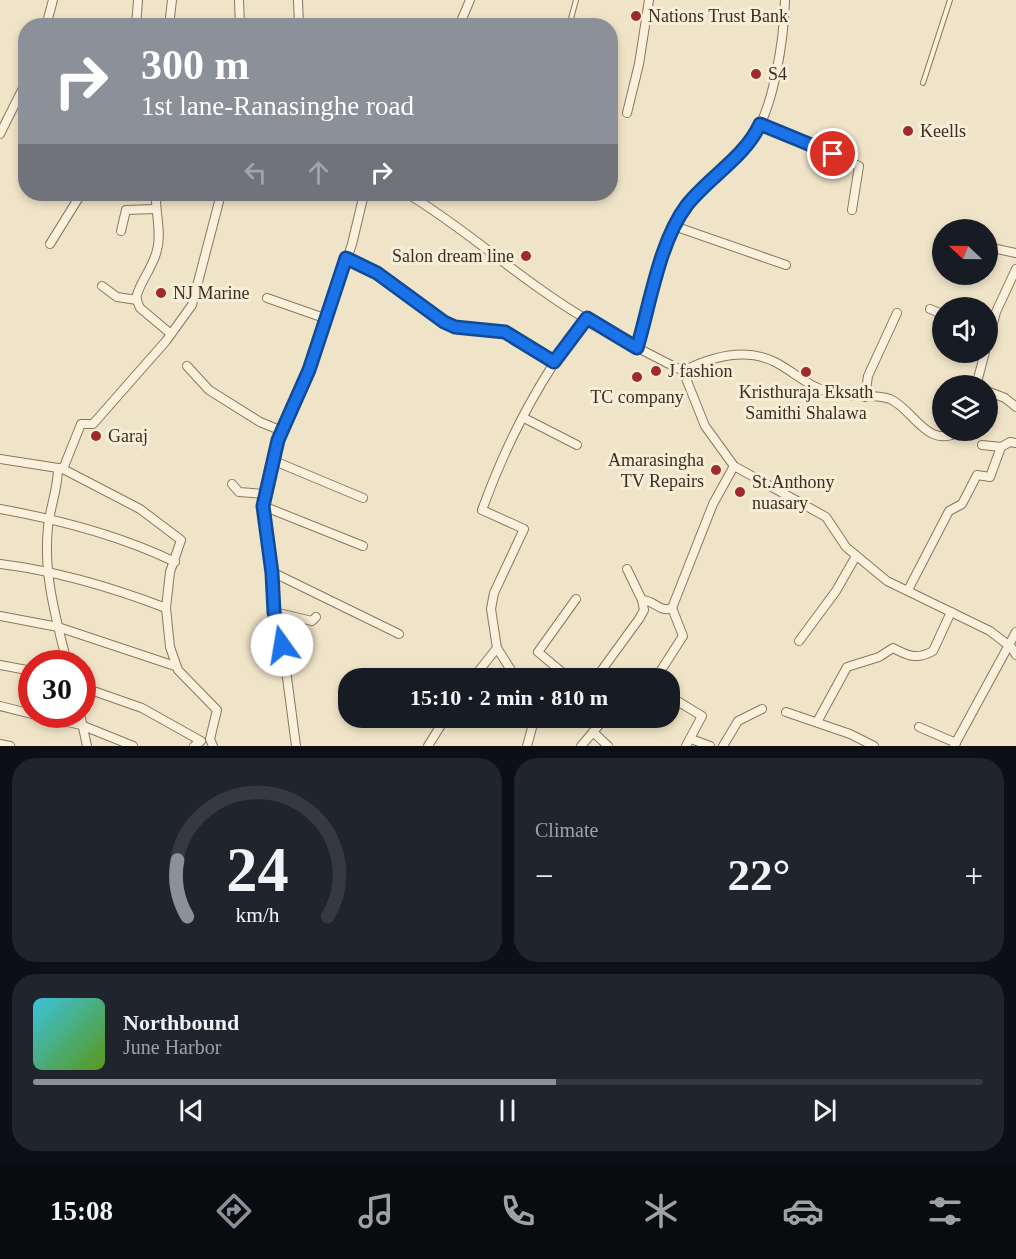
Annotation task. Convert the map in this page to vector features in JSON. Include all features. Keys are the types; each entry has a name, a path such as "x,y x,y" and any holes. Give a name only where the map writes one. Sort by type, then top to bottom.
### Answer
{"street":[{"path":"48,18 53,0"},
{"path":"137,18 138,0"},
{"path":"170,18 172,0"},
{"path":"239,0 240,18"},
{"path":"298,0 299,18"},
{"path":"462,18 470,0"},
{"path":"627,113 639,64 649,0"},
{"path":"637,348 674,226 694,197 750,141 760,124 783,45 785,0"},
{"path":"0,134 18,98"},
{"path":"760,124 859,166 852,210"},
{"path":"50,244 77,201"},
{"path":"156,201 158,248 151,267 139,286 136,300 141,308 171,334"},
{"path":"64,650 49,592 48,571 49,518 58,487 60,468 81,424 93,424 171,334 192,305 219,201"},
{"path":"296,746 285,662 274,612 272,573 263,506 272,460 327,319 363,201"},
{"path":"419,201 468,233 543,291 637,348 683,371 705,426 734,466 826,517 846,547 887,581 990,631 1008,645 1016,655"},
{"path":"122,231 126,210 155,209"},
{"path":"674,226 786,266"},
{"path":"998,249 1016,253"},
{"path":"346,258 377,273 444,322 455,327 505,332 554,362"},
{"path":"998,308 1013,281 1016,268"},
{"path":"102,286 117,297 136,300"},
{"path":"267,298 327,319"},
{"path":"865,397 868,376 897,313"},
{"path":"510,668 497,648 491,609 494,593 524,529 482,510 509,443 554,362 587,318"},
{"path":"683,371 724,355 759,357 774,362 810,385 834,394 891,399 925,431 932,433"},
{"path":"187,366 209,390 260,422 282,431"},
{"path":"998,395 1016,407"},
{"path":"524,418 577,445"},
{"path":"982,445 1001,447 1010,442 1016,443"},
{"path":"908,590 949,511 962,504 977,475 990,477 1001,447"},
{"path":"0,459 60,468 140,509 181,540 170,572 166,608 170,647 176,666 217,710 210,739 213,746"},
{"path":"272,460 363,498"},
{"path":"662,668 683,636 672,608 713,504 734,466"},
{"path":"232,484 239,492 265,494"},
{"path":"263,506 363,546"},
{"path":"0,509 105,532 175,562"},
{"path":"799,641 836,591 856,556"},
{"path":"0,564 48,571 109,586 166,608"},
{"path":"603,668 644,610 642,600 627,569"},
{"path":"272,573 399,634"},
{"path":"557,668 538,652 576,599"},
{"path":"642,600 648,600 660,608 672,608"},
{"path":"274,612 312,621 316,617"},
{"path":"817,722 847,667 879,657 894,648 906,656 915,658 933,651 951,612"},
{"path":"0,616 58,627 176,666"},
{"path":"919,727 955,744 1016,632"},
{"path":"481,668 497,648"},
{"path":"0,664 18,668"},
{"path":"96,692 142,708 201,741 194,746"},
{"path":"680,703 702,716 688,742 710,746"},
{"path":"0,706 18,710"},
{"path":"723,746 738,721 762,709"},
{"path":"786,712 817,722 874,746"},
{"path":"82,728 87,746"},
{"path":"88,728 133,746"},
{"path":"428,746 439,728"},
{"path":"527,746 532,728"},
{"path":"580,746 596,728"},
{"path":"593,732 608,746"},
{"path":"0,744 10,746"}],"lane":[{"path":"571,18 576,0"},
{"path":"923,83 950,0"}],"place":[{"name":"Nations Trust Bank","path":"636,16"},
{"name":"S4","path":"756,74"},
{"name":"Keells","path":"908,131"},
{"name":"Salon dream line","path":"526,256"},
{"name":"NJ Marine","path":"161,293"},
{"name":"J fashion","path":"656,371"},
{"name":"Kristhuraja Eksath Samithi Shalawa","path":"806,372"},
{"name":"TC company","path":"637,377"},
{"name":"Garaj","path":"96,436"},
{"name":"Amarasingha TV Repairs","path":"716,470"},
{"name":"St.Anthony nuasary","path":"740,492"}],"route":[{"path":"282,645 274,612 272,573 263,506 278,440 309,370 346,258 377,273 408,298 452,327 472,327 505,332 554,362 587,318 637,348 661,263 678,218 694,197 750,141 760,124 833,154"}]}
